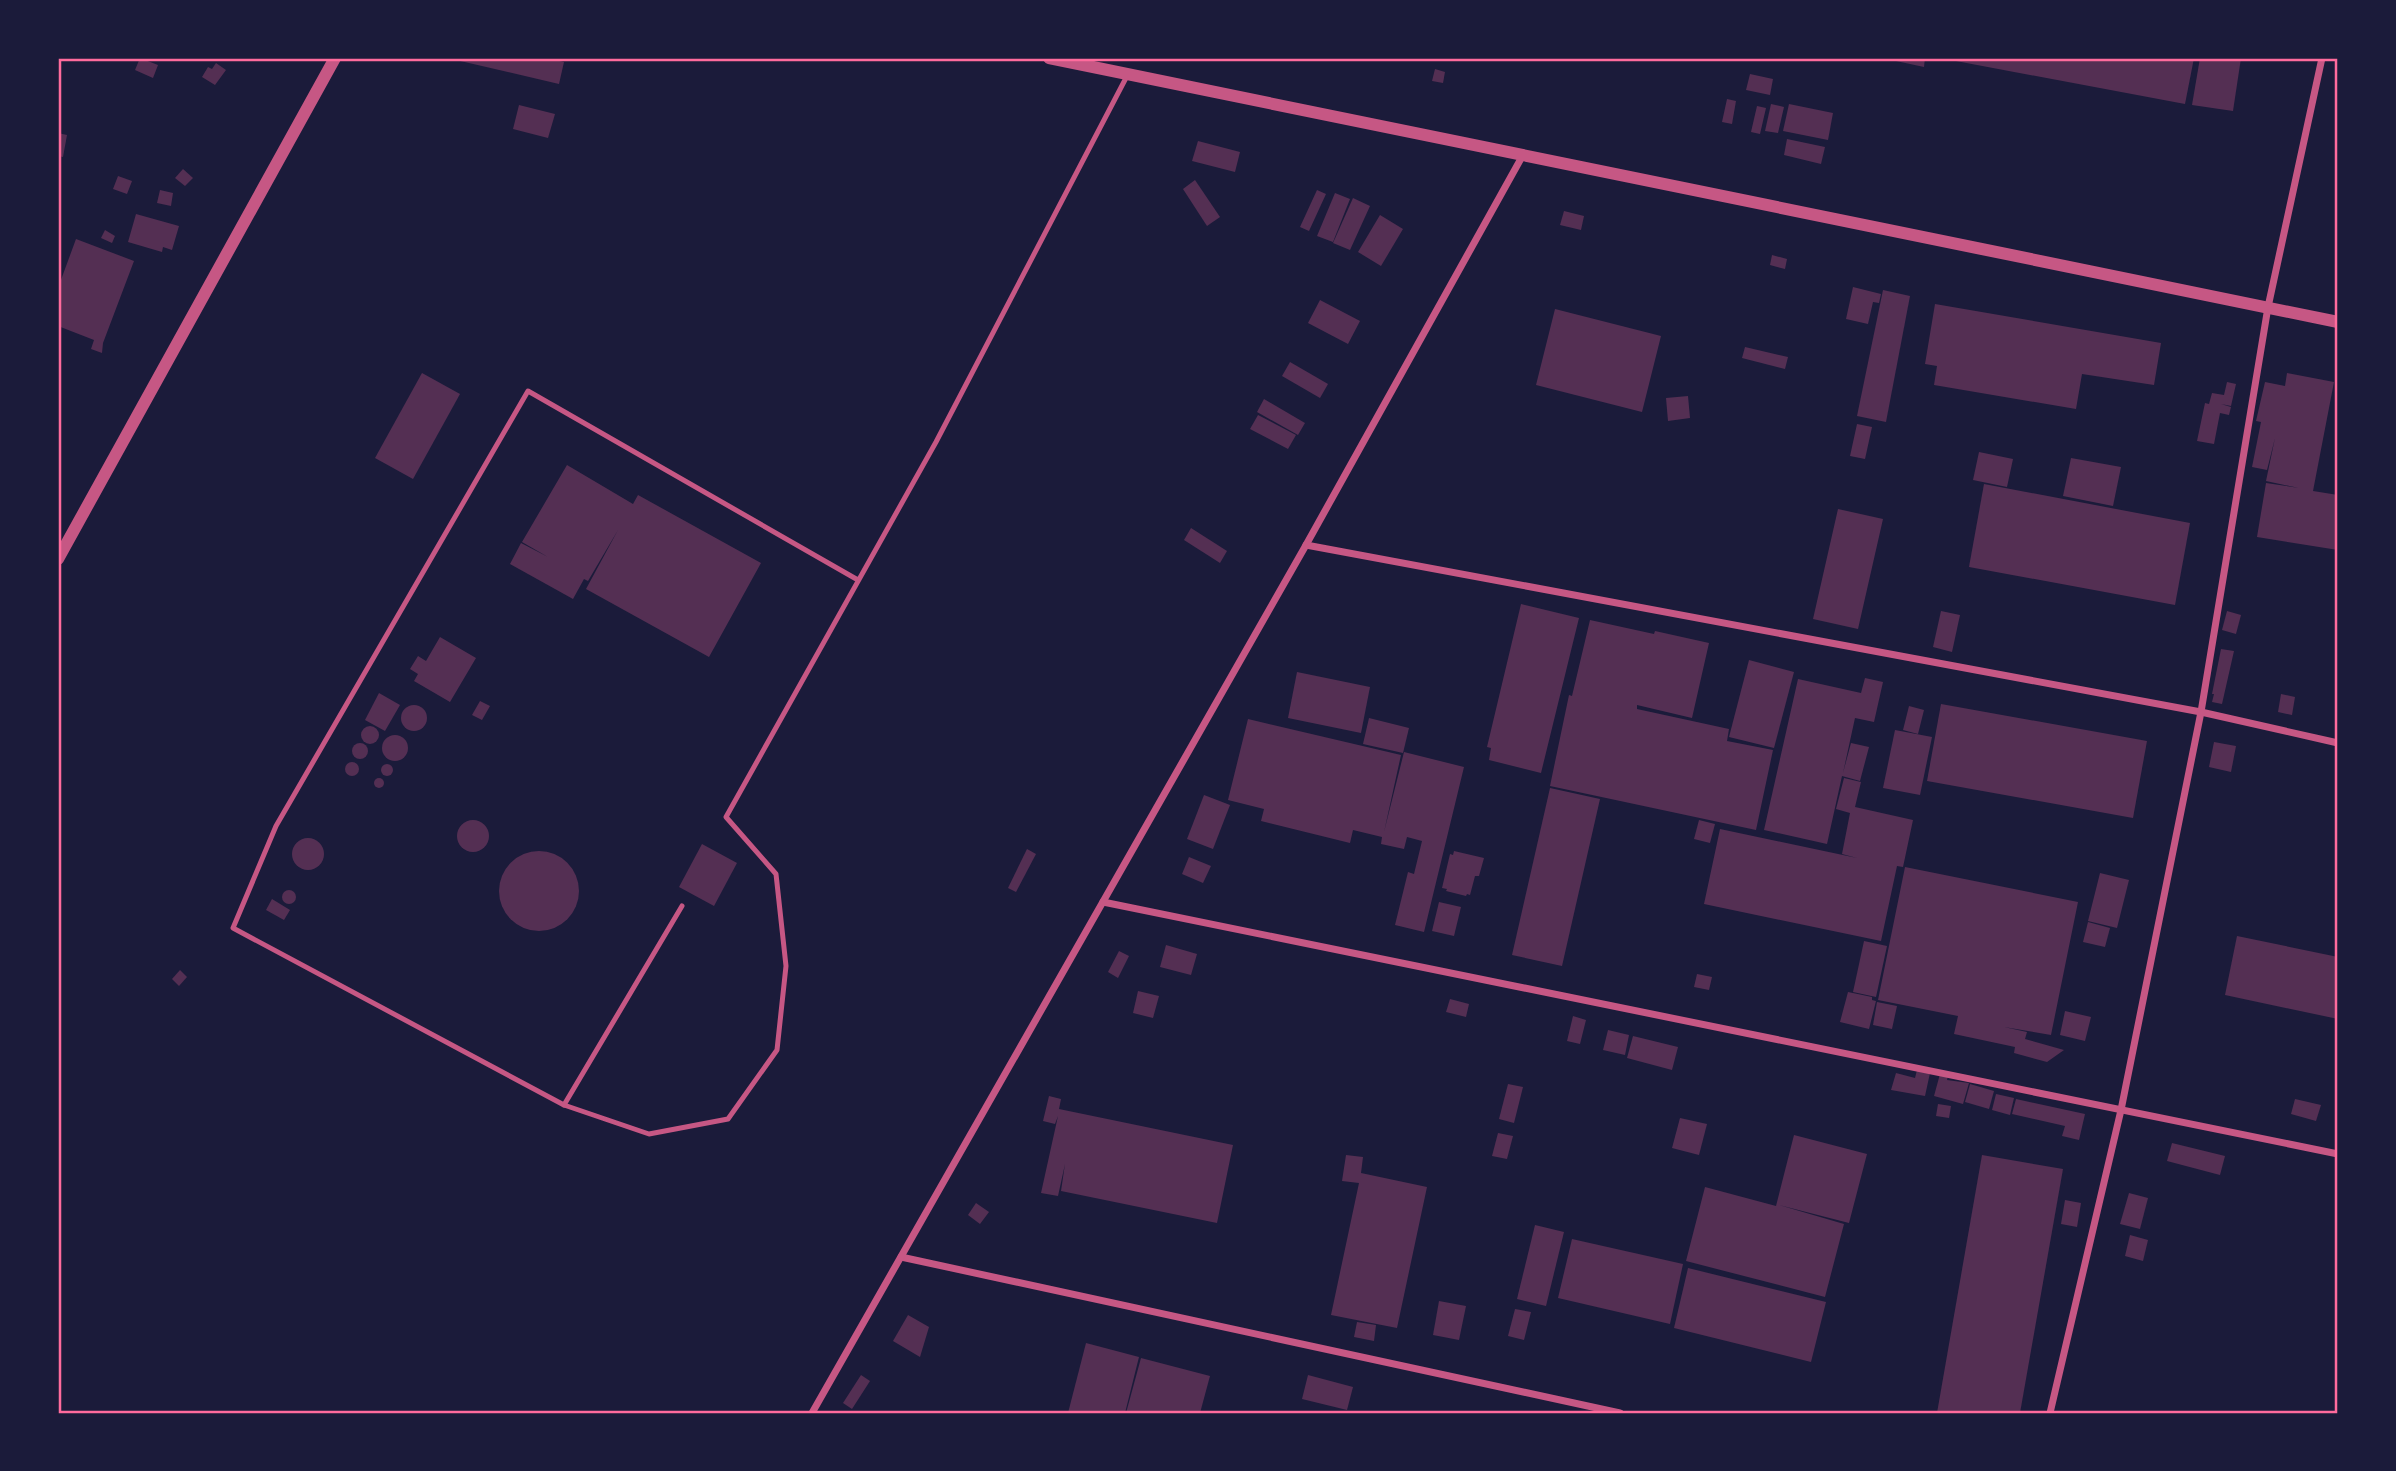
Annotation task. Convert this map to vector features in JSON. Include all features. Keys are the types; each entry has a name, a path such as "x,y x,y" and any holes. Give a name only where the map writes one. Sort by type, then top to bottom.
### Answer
{"street":[{"path":"58,559 335,58"},
{"path":"1049,58 2338,322"},
{"path":"2049,1413 2121,1110 2201,712 2268,307 2322,58"},
{"path":"812,1413 1306,545 1523,155"},
{"path":"1306,545 2201,712 2338,743"},
{"path":"1103,902 2338,1154"},
{"path":"901,1257 1620,1413"}],"lane":[{"path":"858,580 528,391 276,826 233,928 564,1105 649,1134 728,1119 777,1049 786,966 776,874 726,817 936,442 1128,75"},
{"path":"564,1105 682,906"}],"building":[{"path":"140,58 158,65 153,78 135,70"},
{"path":"456,58 547,58 564,62 559,84"},
{"path":"1882,58 1925,58 1924,67"},
{"path":"1940,58 2194,58 2185,104"},
{"path":"2200,58 2241,58 2233,111 2192,105"},
{"path":"216,63 226,70 215,85 202,77 208,67 212,69"},
{"path":"1435,69 1445,72 1443,83 1432,81"},
{"path":"1750,74 1773,79 1770,95 1746,90"},
{"path":"1727,99 1736,101 1732,124 1722,122"},
{"path":"1771,104 1784,107 1778,133 1765,131"},
{"path":"1789,104 1833,113 1828,140 1783,131"},
{"path":"519,105 555,114 548,138 513,129"},
{"path":"1757,106 1766,108 1760,134 1751,132"},
{"path":"58,133 67,135 63,157 58,156"},
{"path":"1787,139 1825,147 1821,164 1784,155"},
{"path":"1198,141 1240,152 1235,172 1192,161"},
{"path":"183,169 193,178 185,186 175,178"},
{"path":"118,176 132,181 127,194 113,189"},
{"path":"1195,180 1220,217 1207,226 1183,189"},
{"path":"160,190 173,193 171,206 157,203"},
{"path":"1317,190 1326,194 1309,231 1300,227"},
{"path":"1335,193 1350,199 1333,242 1317,236"},
{"path":"1353,198 1370,206 1350,250 1333,243"},
{"path":"1564,211 1584,216 1581,230 1560,225"},
{"path":"136,214 179,226 172,250 163,247 162,252 128,242"},
{"path":"1380,215 1403,229 1381,266 1358,252"},
{"path":"105,230 115,236 112,243 101,238"},
{"path":"76,239 134,261 103,343 102,353 91,349 94,340 58,326 58,288"},
{"path":"1772,255 1787,259 1785,269 1770,265"},
{"path":"1853,287 1881,294 1879,303 1873,302 1868,324 1846,319"},
{"path":"1883,290 1910,296 1886,422 1857,416"},
{"path":"1320,300 1360,321 1348,344 1308,323"},
{"path":"1935,304 2161,343 2154,385 2082,374 2076,409 1934,385 1937,366 1925,364"},
{"path":"1555,309 1661,336 1642,412 1536,385"},
{"path":"1745,347 1788,357 1785,369 1742,358"},
{"path":"1290,362 1328,384 1320,398 1282,376"},
{"path":"422,373 460,394 413,479 375,458"},
{"path":"2287,373 2334,382 2313,491 2338,495 2338,550 2257,537 2266,483 2299,488 2266,481 2275,438 2267,470 2252,467 2261,422 2256,421 2265,382 2285,386"},
{"path":"2227,382 2236,384 2231,406 2221,404 2231,407 2229,415 2220,413 2214,444 2197,441 2205,403 2209,404 2212,393 2224,395"},
{"path":"1688,396 1690,418 1668,421 1666,398"},
{"path":"1264,399 1305,423 1298,435 1257,412"},
{"path":"1258,415 1296,435 1288,449 1250,429"},
{"path":"1857,424 1872,427 1865,459 1850,456"},
{"path":"1979,452 2013,459 2007,487 1973,480"},
{"path":"2071,458 2121,467 2113,506 2063,496"},
{"path":"567,465 633,504 638,495 761,563 709,657 586,589 618,530 588,581 584,579 573,599 510,564 521,543 548,557 522,542"},
{"path":"1984,484 2190,523 2175,605 1969,567"},
{"path":"1838,509 1883,519 1858,629 1813,619"},
{"path":"1191,528 1227,551 1220,563 1184,540"},
{"path":"1521,604 1579,618 1541,773 1489,760 1491,748 1487,747"},
{"path":"1941,611 1960,615 1952,652 1933,647"},
{"path":"2227,611 2241,615 2236,634 2222,630"},
{"path":"1590,620 1709,643 1692,718 1637,705 1637,709 1729,729 1727,741 1773,750 1756,830 1550,786 1569,695 1572,696"},
{"path":"440,637 476,658 450,702 414,681 418,674 410,669 418,656 426,661"},
{"path":"2221,649 2234,651 2222,704 2212,702"},
{"path":"1749,660 1794,672 1774,748 1729,737"},
{"path":"1297,672 1370,687 1361,733 1288,718"},
{"path":"1865,678 1883,682 1874,722 1855,718 1843,773 1851,743 1869,747 1860,781 1842,776 1827,844 1764,830 1798,679 1861,693"},
{"path":"379,693 400,705 385,731 365,720"},
{"path":"2281,694 2295,697 2292,715 2278,712"},
{"path":"480,701 490,706 482,720 472,715"},
{"path":"1941,704 2147,741 2133,818 1927,781"},
{"path":"414,705 423,709 427,718 423,727 414,731 405,727 401,718 405,709"},
{"path":"1909,706 1924,710 1918,734 1903,730"},
{"path":"1369,718 1409,728 1403,753 1363,744"},
{"path":"1248,719 1401,755 1384,832 1404,752 1464,767 1424,932 1395,925 1408,872 1414,874 1422,841 1407,837 1404,849 1381,844 1382,837 1353,830 1350,843 1261,821 1264,809 1228,800"},
{"path":"366,726 374,726 379,735 377,742 366,744 361,739 361,731"},
{"path":"1895,730 1932,737 1920,795 1883,788"},
{"path":"395,735 404,739 408,748 404,757 395,761 386,757 382,748 386,739"},
{"path":"2214,742 2236,746 2231,772 2209,767"},
{"path":"357,743 363,743 368,751 366,757 357,759 352,754 352,748"},
{"path":"352,762 357,764 357,774 352,776 347,774 345,769 347,764"},
{"path":"387,764 393,770 387,776 381,770"},
{"path":"379,778 383,779 383,787 379,788 375,787 374,783 375,779"},
{"path":"1844,778 1861,782 1855,807 1913,820 1903,867 1897,866 1881,941 1704,904 1720,829 1857,858 1842,854 1850,813 1836,809"},
{"path":"1550,788 1600,799 1562,966 1512,955"},
{"path":"1204,795 1230,805 1213,849 1187,839"},
{"path":"473,820 484,825 489,836 484,847 473,852 462,847 457,836 462,825"},
{"path":"1699,820 1715,824 1710,843 1694,839"},
{"path":"308,838 319,843 324,854 319,865 308,870 297,865 292,854 297,843"},
{"path":"702,844 737,863 714,906 679,887"},
{"path":"1027,849 1036,854 1016,892 1008,888"},
{"path":"539,851 554,854 567,863 576,876 579,891 576,906 567,919 554,928 539,931 524,928 511,919 502,906 499,891 502,876 511,863 524,854"},
{"path":"1454,851 1484,858 1470,895 1442,888 1450,854 1453,855"},
{"path":"1189,857 1211,866 1203,883 1182,874"},
{"path":"1905,867 2078,902 2051,1035 2004,1027 2027,1032 2025,1039 2064,1050 2047,1062 2014,1053 2015,1047 1954,1034 1958,1016 1878,1000"},
{"path":"2100,873 2129,880 2117,928 2088,921"},
{"path":"286,890 292,890 296,897 292,904 286,904 282,900 282,894"},
{"path":"272,899 290,910 284,920 266,910"},
{"path":"1439,902 1461,907 1454,936 1432,931"},
{"path":"2088,922 2110,928 2105,947 2083,942"},
{"path":"2237,936 2338,957 2338,1019 2225,995"},
{"path":"1864,941 1887,946 1876,997 1853,992"},
{"path":"1166,945 1197,954 1191,975 1160,967"},
{"path":"1119,951 1129,956 1118,978 1108,972"},
{"path":"180,970 187,977 179,986 172,979"},
{"path":"1697,974 1712,977 1709,990 1694,987"},
{"path":"1138,991 1159,996 1153,1018 1133,1013"},
{"path":"1848,992 1872,997 1872,1000 1876,1001 1869,1029 1840,1022"},
{"path":"1450,999 1469,1004 1466,1017 1446,1012"},
{"path":"1877,1002 1897,1006 1892,1029 1873,1025"},
{"path":"2065,1011 2091,1017 2085,1041 2060,1035"},
{"path":"1573,1016 1586,1020 1580,1044 1567,1041"},
{"path":"1608,1030 1629,1035 1625,1055 1603,1050"},
{"path":"1633,1036 1678,1047 1672,1070 1627,1058"},
{"path":"1917,1070 1930,1073 1925,1096 1891,1090 1896,1073 1915,1078"},
{"path":"1940,1074 1948,1076 1947,1080 1969,1083 1963,1104 1934,1096"},
{"path":"1508,1084 1523,1087 1514,1123 1499,1119"},
{"path":"1970,1084 1994,1091 1989,1109 1965,1102"},
{"path":"1996,1094 2014,1098 2010,1115 1992,1110"},
{"path":"1049,1096 1061,1099 1059,1109 1233,1145 1217,1223 1061,1191 1065,1164 1058,1196 1041,1193 1058,1116 1055,1124 1043,1121"},
{"path":"2016,1099 2085,1114 2079,1140 2062,1136 2065,1126 2012,1114"},
{"path":"2295,1099 2321,1105 2316,1121 2291,1114"},
{"path":"1938,1104 1951,1106 1949,1118 1936,1116"},
{"path":"1680,1118 1707,1124 1699,1155 1672,1148"},
{"path":"1498,1133 1513,1136 1507,1159 1492,1156"},
{"path":"1794,1135 1867,1154 1849,1223 1779,1205 1844,1224 1825,1297 1686,1261 1705,1187 1776,1206"},
{"path":"2172,1143 2225,1156 2220,1175 2167,1161"},
{"path":"1346,1155 1363,1157 1361,1173 1427,1187 1397,1328 1331,1315 1359,1183 1342,1181"},
{"path":"1982,1155 2063,1169 2020,1413 1937,1413"},
{"path":"2129,1193 2148,1198 2140,1229 2120,1224"},
{"path":"2065,1200 2081,1203 2077,1227 2061,1224"},
{"path":"976,1203 989,1212 980,1224 968,1215"},
{"path":"1535,1225 1564,1232 1546,1306 1517,1299"},
{"path":"2130,1235 2148,1240 2143,1261 2125,1256"},
{"path":"1572,1239 1683,1264 1670,1324 1558,1298"},
{"path":"1688,1268 1826,1302 1811,1362 1674,1328"},
{"path":"1439,1301 1466,1306 1459,1340 1433,1335"},
{"path":"1515,1309 1531,1312 1524,1340 1508,1336"},
{"path":"908,1315 929,1327 920,1357 893,1341"},
{"path":"1357,1322 1376,1325 1374,1341 1354,1337"},
{"path":"1086,1343 1139,1357 1125,1413 1068,1413"},
{"path":"1141,1358 1210,1376 1200,1413 1126,1413"},
{"path":"861,1375 870,1381 852,1409 843,1403"},
{"path":"1308,1375 1353,1387 1347,1410 1302,1399"}]}
